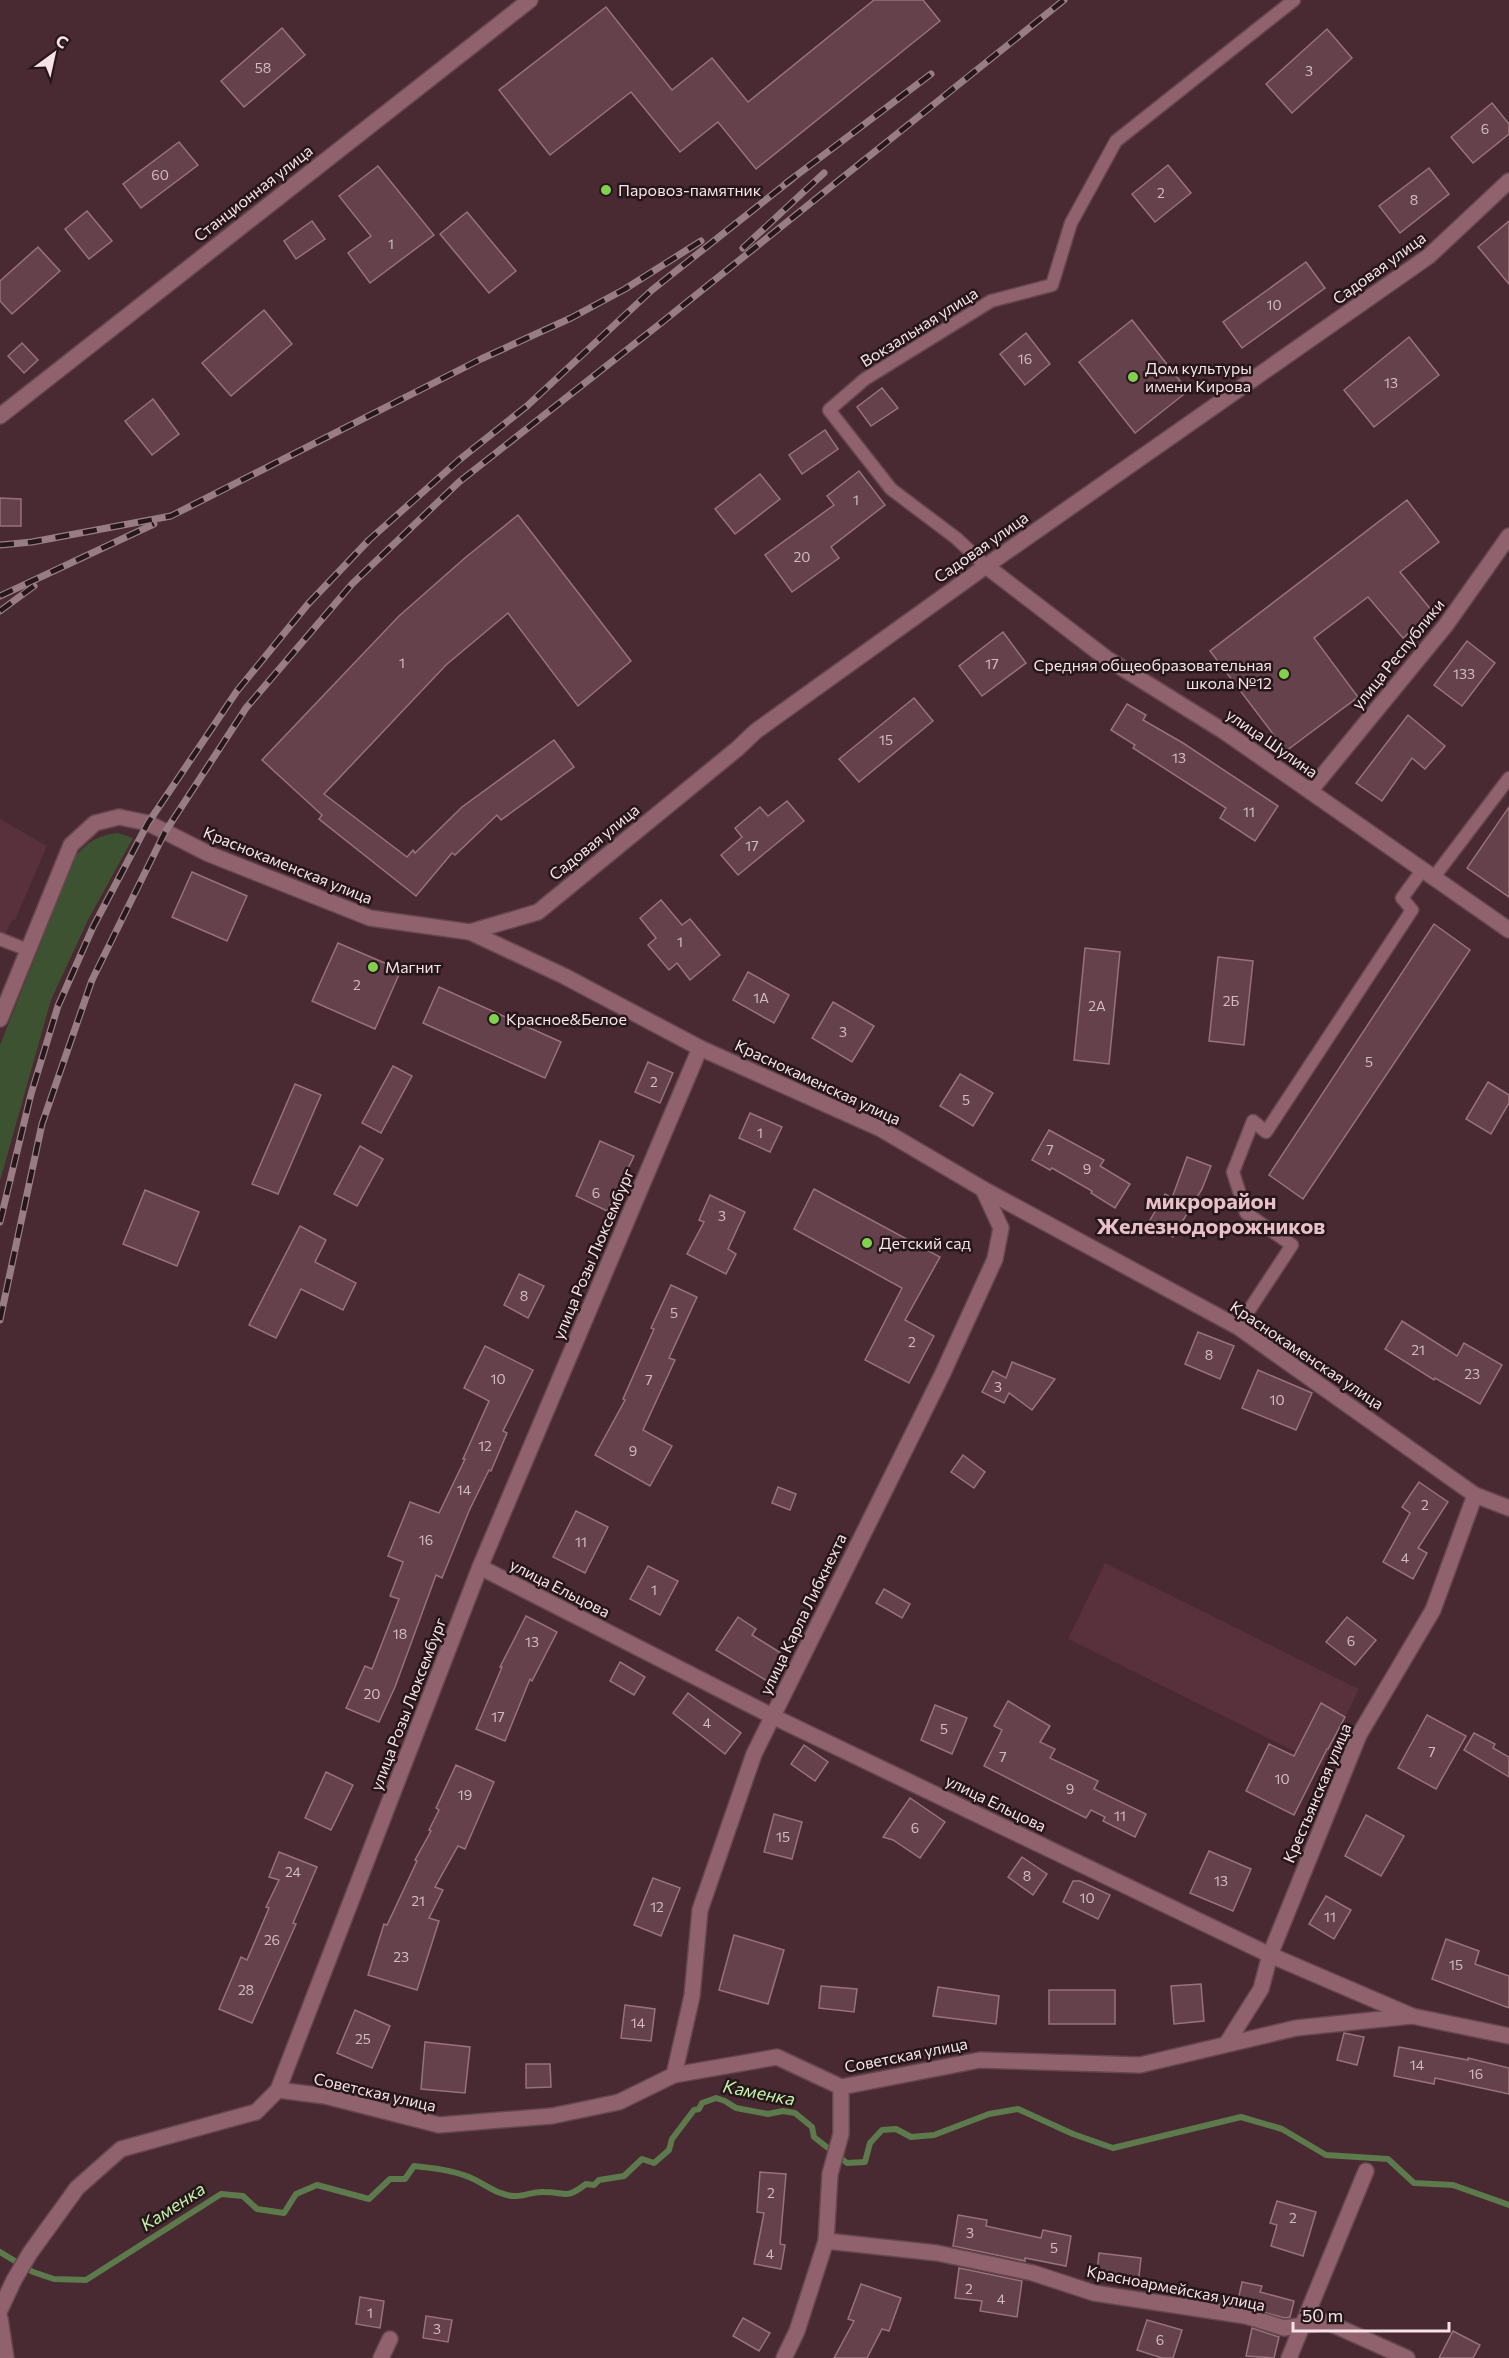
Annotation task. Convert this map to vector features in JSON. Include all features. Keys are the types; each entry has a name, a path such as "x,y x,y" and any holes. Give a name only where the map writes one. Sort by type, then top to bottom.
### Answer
{"street":[{"name":"Станционная улица","path":"0,416 530,0"},
{"name":"Садовая улица","path":"470,932 538,912 737,750 756,731 986,566 1429,256 1509,181"},
{"name":"улица Республики","path":"1310,791 1446,625 1509,536"},
{"name":"улица Шулина","path":"986,566 1106,658 1225,732 1509,928"},
{"name":"Краснокаменская улица","path":"28,950 71,845 94,823 119,817 148,823 209,854 370,918 470,932 564,976 700,1048 881,1129 983,1189 1238,1327 1475,1495 1509,1508"},
{"path":"0,1019 28,950"},
{"name":"улица Розы Люксембург","path":"0,2310 30,2253 77,2188 121,2149 256,2112 278,2090 480,1567 700,1048"},
{"name":"улица Карла Либкнехта","path":"674,2074 692,1996 700,1910 754,1754 942,1375 995,1259 1001,1228 983,1189"},
{"name":"Крестьянская улица","path":"1227,2043 1261,1989 1270,1954 1359,1735 1433,1610 1475,1495"},
{"name":"улица Ельцова","path":"480,1567 772,1716 1270,1954 1412,2016 1509,2036"},
{"name":"Советская улица","path":"278,2090 326,2096 439,2125 552,2116 619,2102 674,2074 777,2057 841,2087 980,2060 1140,2065 1296,2028 1412,2016"},
{"path":"784,2358 797,2331 826,2241 830,2174 841,2134 841,2087"},
{"path":"1289,2358 1366,2171"},
{"name":"Красноармейская улица","path":"826,2241 937,2253 1033,2273 1094,2293 1246,2316 1284,2328 1327,2322 1407,2358"},
{"path":"0,2318 6,2358"},
{"path":"381,2358 390,2339"}],"lane":[{"name":"Вокзальная улица","path":"986,566 956,538 891,489 829,410 865,379 991,301 1052,285 1071,224 1116,141 1294,0"},
{"path":"1238,1327 1292,1245 1246,1213 1233,1172 1253,1121 1266,1132 1412,910 1402,898 1428,873 1509,778"},
{"path":"0,939 28,950"}],"shaded area":[{"path":"0,819 47,846 15,920 12,920 0,945"},
{"path":"1105,1563 1359,1689 1322,1765 1068,1639"}],"green space":[{"path":"118,833 133,838 88,920 51,1000 0,1181 0,1045 75,857 94,840"}],"building":[{"path":"874,0 923,0 940,21 756,169 718,122 680,152 631,92 550,155 499,90 606,7 672,90 712,58 748,102"},
{"path":"282,28 305,55 244,107 221,81"},
{"path":"1327,29 1352,58 1292,113 1266,84"},
{"path":"1492,103 1509,124 1509,134 1473,163 1451,137"},
{"path":"179,142 198,165 141,208 123,184"},
{"path":"1168,165 1191,193 1155,222 1132,194"},
{"path":"378,166 434,235 370,283 348,253 371,236 339,196"},
{"path":"1429,168 1449,194 1400,233 1379,206"},
{"path":"87,211 112,241 89,259 65,229"},
{"path":"467,212 516,271 489,293 440,234"},
{"path":"312,221 325,239 296,259 284,241"},
{"path":"1509,221 1509,284 1478,247"},
{"path":"38,247 60,271 12,314 0,301 0,281"},
{"path":"1306,262 1325,288 1242,348 1223,322"},
{"path":"264,310 292,344 231,396 202,363"},
{"name":"Дом культуры имени Кирова","path":"1132,320 1188,391 1135,433 1079,362"},
{"path":"1026,333 1050,364 1025,385 1000,354"},
{"path":"1409,337 1439,375 1374,427 1344,390"},
{"path":"22,343 38,360 24,373 8,356"},
{"path":"882,388 898,408 871,426 857,407"},
{"path":"153,399 179,434 152,455 125,421"},
{"path":"825,430 838,449 802,474 789,455"},
{"path":"859,471 885,505 831,547 839,558 792,592 765,555 834,505 827,496"},
{"path":"760,474 780,499 735,534 715,509"},
{"path":"0,498 21,499 21,526 0,526"},
{"path":"1407,500 1439,542 1400,572 1433,612 1403,638 1368,597 1314,638 1358,697 1286,751 1210,651"},
{"path":"518,515 631,661 578,706 508,613 446,665 324,794 407,857 413,850 415,853 462,807 554,740 574,767 501,820 497,815 455,855 452,853 416,896 319,819 322,815 262,760 399,616"},
{"path":"1003,632 1026,663 982,696 959,666"},
{"path":"1467,641 1495,663 1462,706 1434,685"},
{"path":"914,698 933,721 859,782 839,759"},
{"path":"1127,704 1146,715 1143,720 1183,743 1278,806 1255,841 1220,818 1226,808 1133,748 1135,745 1111,730"},
{"path":"1408,715 1445,746 1425,769 1412,758 1382,801 1356,783"},
{"path":"787,801 804,821 738,875 721,855 742,837 735,828 760,807 768,816"},
{"path":"1509,807 1509,897 1467,868"},
{"path":"192,872 247,896 227,941 172,917"},
{"path":"661,900 682,925 690,919 720,955 690,980 677,963 669,970 648,945 656,938 640,918"},
{"path":"1434,924 1470,950 1303,1199 1269,1175"},
{"path":"338,943 401,970 375,1029 312,1001"},
{"path":"1085,948 1120,952 1109,1064 1074,1060"},
{"path":"1218,957 1253,961 1244,1045 1209,1041"},
{"path":"748,972 789,995 774,1023 733,1000"},
{"path":"439,987 561,1042 545,1078 423,1023"},
{"path":"833,1002 874,1026 852,1062 812,1038"},
{"path":"648,1062 673,1073 660,1103 635,1092"},
{"path":"393,1066 412,1076 381,1133 362,1123"},
{"path":"960,1074 993,1093 973,1126 940,1106"},
{"path":"1488,1082 1509,1095 1509,1103 1491,1134 1466,1119"},
{"path":"295,1084 321,1095 278,1194 252,1184"},
{"path":"750,1113 782,1127 770,1152 739,1138"},
{"path":"1049,1130 1104,1160 1100,1166 1130,1184 1115,1208 1091,1193 1092,1191 1052,1168 1050,1170 1032,1160"},
{"path":"600,1141 634,1156 607,1211 576,1196"},
{"path":"360,1146 383,1159 357,1206 334,1194"},
{"path":"1187,1157 1211,1166 1202,1189 1173,1237 1149,1222 1165,1194 1172,1198"},
{"name":"Детский сад","path":"814,1189 940,1257 905,1320 934,1336 909,1383 865,1360 902,1288 794,1229"},
{"path":"145,1190 199,1212 177,1266 123,1244"},
{"path":"710,1195 745,1212 728,1249 736,1254 726,1274 687,1254 704,1222 699,1220"},
{"path":"300,1226 326,1240 315,1262 356,1283 343,1310 301,1289 276,1338 249,1325"},
{"path":"519,1274 544,1286 528,1318 504,1305"},
{"path":"671,1285 697,1297 669,1358 675,1360 643,1430 672,1446 650,1486 595,1455 625,1400 623,1399 654,1329 651,1328"},
{"path":"1402,1321 1457,1356 1464,1343 1502,1365 1480,1404 1435,1378 1434,1380 1385,1349"},
{"path":"1198,1332 1234,1346 1220,1379 1185,1364"},
{"path":"485,1346 533,1370 503,1431 507,1433 491,1471 489,1470 469,1511 442,1578 436,1575 395,1687 379,1722 346,1708 365,1666 372,1669 399,1599 390,1596 403,1562 388,1556 410,1502 439,1513 465,1459 463,1459 489,1401 464,1388"},
{"path":"1012,1362 1055,1379 1032,1410 1009,1393 1004,1403 982,1392 993,1371 1006,1378"},
{"path":"1258,1370 1312,1393 1296,1430 1242,1408"},
{"path":"963,1455 985,1472 974,1488 951,1472"},
{"path":"1419,1482 1448,1502 1418,1548 1427,1553 1413,1579 1383,1562 1410,1513 1402,1507"},
{"path":"778,1487 796,1494 790,1510 772,1503"},
{"path":"576,1511 608,1527 585,1573 553,1557"},
{"path":"648,1566 678,1581 660,1615 630,1599"},
{"path":"884,1589 910,1604 902,1618 876,1603"},
{"path":"526,1616 557,1632 532,1681 530,1679 505,1741 476,1729 502,1667 500,1667"},
{"path":"738,1617 756,1629 752,1635 784,1655 767,1681 716,1650"},
{"path":"1347,1617 1376,1640 1355,1665 1326,1642"},
{"path":"620,1662 645,1677 634,1695 610,1681"},
{"path":"688,1693 741,1733 725,1754 673,1713"},
{"path":"1008,1701 1050,1726 1040,1742 1055,1749 1050,1758 1098,1781 1094,1789 1146,1814 1135,1837 1103,1821 1105,1817 1091,1810 1086,1818 984,1766 1002,1730 994,1726"},
{"path":"1321,1703 1345,1717 1294,1815 1246,1791 1269,1744 1294,1756"},
{"path":"935,1705 967,1718 952,1754 921,1740"},
{"path":"1427,1715 1466,1736 1436,1789 1398,1768"},
{"path":"1474,1733 1495,1744 1493,1748 1509,1757 1509,1777 1464,1750"},
{"path":"804,1745 828,1762 815,1781 791,1764"},
{"path":"456,1765 494,1782 465,1849 458,1846 435,1887 443,1890 429,1918 439,1921 417,1990 368,1975 384,1924 387,1925 417,1861 415,1860 431,1831 429,1830 439,1810 436,1808"},
{"path":"326,1772 353,1785 331,1830 305,1818"},
{"path":"910,1798 945,1822 920,1858 893,1840 883,1837"},
{"path":"774,1814 802,1822 792,1859 764,1852"},
{"path":"1366,1815 1404,1836 1381,1876 1345,1856"},
{"path":"1209,1851 1251,1869 1233,1911 1190,1893"},
{"path":"279,1852 317,1867 293,1923 296,1924 252,2023 219,2009 241,1957 247,1960 269,1908 266,1907 279,1880 269,1877"},
{"path":"1022,1857 1047,1874 1033,1895 1008,1877"},
{"path":"653,1878 680,1888 661,1936 634,1925"},
{"path":"1073,1881 1080,1881 1110,1895 1098,1919 1063,1902"},
{"path":"1326,1896 1351,1910 1334,1939 1309,1924"},
{"path":"734,1935 784,1950 768,2004 719,1990"},
{"path":"1446,1939 1479,1951 1475,1964 1509,1976 1509,2008 1432,1979"},
{"path":"1201,1984 1204,2021 1174,2024 1171,1986"},
{"path":"821,1986 857,1989 854,2012 819,2008"},
{"path":"938,1987 999,1996 996,2024 933,2016"},
{"path":"1049,1990 1115,1990 1115,2024 1049,2024"},
{"path":"625,2005 655,2009 651,2041 621,2038"},
{"path":"355,2010 390,2026 372,2068 337,2053"},
{"path":"1344,2033 1364,2037 1357,2065 1337,2060"},
{"path":"425,2042 470,2047 465,2093 421,2089"},
{"path":"1399,2047 1468,2060 1468,2058 1509,2068 1509,2094 1435,2078 1434,2084 1394,2076"},
{"path":"526,2064 550,2064 551,2087 526,2088"},
{"path":"760,2172 786,2174 780,2244 785,2245 781,2269 754,2264 764,2213 757,2212"},
{"path":"1277,2201 1316,2212 1303,2256 1271,2246 1277,2225 1270,2223"},
{"path":"958,2215 987,2220 986,2226 1041,2238 1043,2230 1071,2236 1066,2266 1025,2258 1025,2261 953,2246"},
{"path":"1099,2253 1141,2258 1138,2285 1096,2280"},
{"path":"959,2268 1022,2281 1017,2317 980,2311 982,2301 955,2298"},
{"path":"1242,2282 1262,2286 1260,2292 1294,2301 1290,2317 1285,2318 1237,2305"},
{"path":"861,2284 901,2298 889,2331 882,2329 867,2358 834,2358 854,2321 848,2319"},
{"path":"360,2297 384,2301 380,2328 356,2324"},
{"path":"426,2316 452,2320 448,2342 423,2338"},
{"path":"743,2318 770,2333 759,2351 733,2336"},
{"path":"1147,2320 1182,2330 1173,2358 1162,2358 1137,2350"},
{"path":"1252,2328 1279,2337 1274,2358 1246,2356"},
{"path":"1453,2331 1480,2345 1473,2358 1439,2358"}],"waterway":[{"name":"Каменка","path":"0,2252 33,2272 54,2279 86,2280 221,2194 243,2196 257,2209 284,2213 296,2194 317,2185 369,2199 390,2179 405,2179 414,2166 462,2175 510,2196 540,2192 570,2194 586,2184 594,2185 599,2180 624,2176 642,2159 654,2163 669,2150 672,2139 694,2110 699,2109 702,2103 716,2098 736,2108 768,2114 783,2111 795,2113 812,2127 814,2137 847,2163 865,2162 870,2143 882,2130 896,2129 911,2137 934,2135 989,2114 1018,2109 1073,2134 1113,2148 1241,2117 1282,2129 1326,2155 1388,2159 1414,2183 1453,2185 1509,2205"}],"railway":[{"path":"0,1320 42,1124 92,980 165,832 246,708 352,584 459,482 1064,0"},
{"path":"785,184 931,74"},
{"path":"743,248 824,173"},
{"path":"0,1222 31,1094 58,1006 93,927 148,823 237,691 308,604 369,540 459,460 527,406 652,290 792,179"},
{"path":"0,545 32,542 171,516 481,359 571,318 625,289 701,241"},
{"path":"0,596 154,524"},
{"path":"0,611 34,586"}],"place":[{"name":"Паровоз-памятник","path":"606,190"},
{"name":"Дом культуры имени Кирова","path":"1133,377"},
{"name":"Средняя общеобразовательная школа №12","path":"1284,674"},
{"name":"Магнит","path":"373,967"},
{"name":"Красное&Белое","path":"494,1019"},
{"name":"Детский сад","path":"867,1243"}],"district":[{"name":"микрорайон Железнодорожников","path":"1211,1214"}]}
